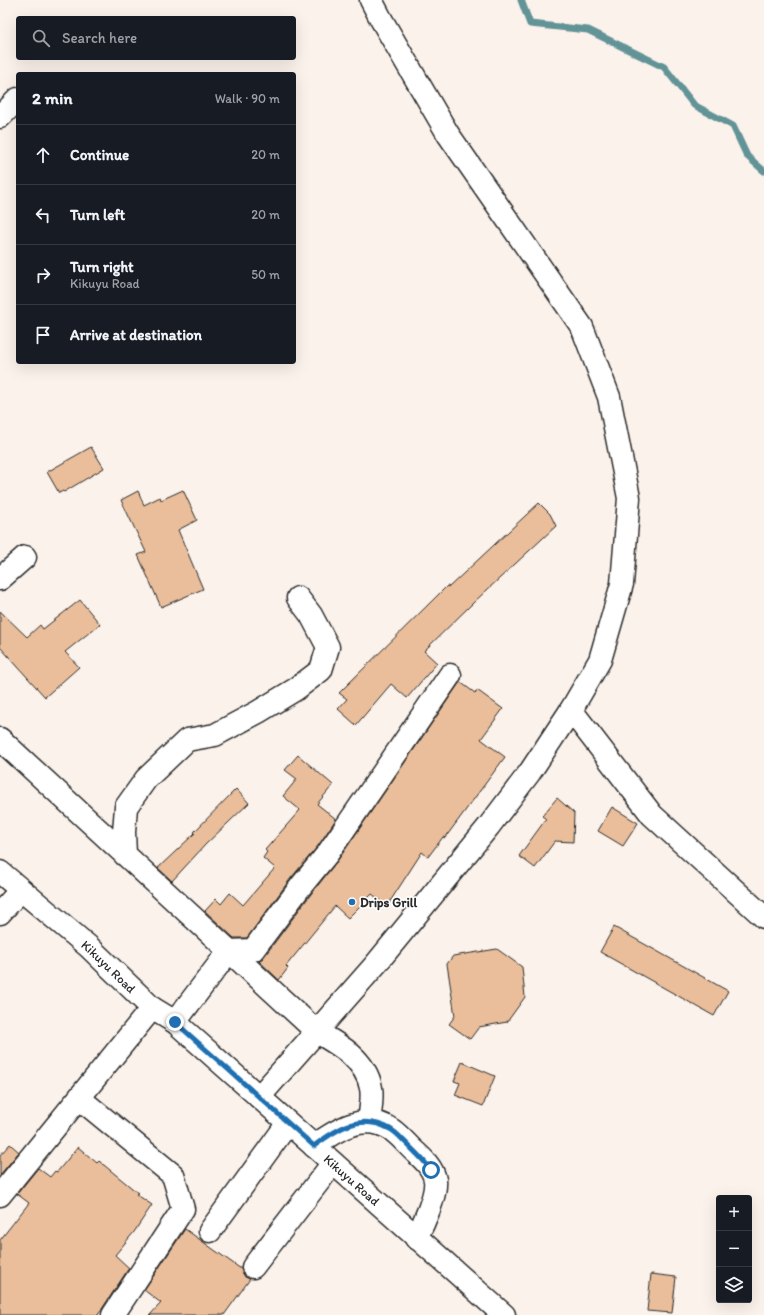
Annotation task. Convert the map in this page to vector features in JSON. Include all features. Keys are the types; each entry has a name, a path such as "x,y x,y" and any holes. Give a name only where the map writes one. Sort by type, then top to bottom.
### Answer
{"main road":[{"path":"259,1097 376,964 489,826 530,772 571,710 600,660 622,584 629,498 610,397 582,327 448,134 371,0"},
{"path":"0,117 16,101"},
{"path":"0,579 25,557"},
{"path":"125,855 126,808 146,779 187,740 215,735 258,712 296,689 321,670 328,647 311,615 298,598"},
{"path":"229,951 253,950 328,853 450,675"},
{"path":"571,710 652,815 764,917"},
{"path":"0,740 317,1032 335,1042 357,1059 366,1074 372,1089 369,1122"},
{"name":"Kikuyu Road","path":"0,872 89,948 152,1008 175,1022 504,1315"},
{"path":"0,913 21,890"},
{"path":"175,1022 229,951"},
{"path":"0,1195 152,1008"},
{"path":"79,1098 173,1175 183,1210 113,1315"},
{"path":"314,1146 333,1132 352,1124 373,1122 391,1129 424,1161 431,1170 435,1181 432,1197 423,1224 416,1238"},
{"path":"210,1231 288,1123"},
{"path":"253,1267 333,1163"}],"building":[{"path":"91,447 104,468 64,492 59,493 47,472"},
{"path":"183,490 197,520 178,530 203,589 161,607 138,555 146,552 121,500 138,491 144,505 160,497 161,500"},
{"path":"539,503 550,514 556,526 424,651 437,663 407,698 391,684 356,725 338,709 347,699 339,693 447,586 449,587"},
{"path":"80,600 100,624 65,652 79,667 45,697 0,647 0,611 27,637 40,625 43,629"},
{"path":"460,682 475,693 477,690 503,709 481,739 505,757 445,838 443,837 428,857 422,852 387,906 372,894 348,918 335,906 286,966 288,968 279,980 259,961 263,958 338,860"},
{"path":"298,755 333,785 317,804 336,819 318,846 291,878 247,938 234,938 205,911 216,899 221,904 230,893 243,905 275,868 263,858 267,852 265,850 300,810 283,796 297,779 285,770"},
{"path":"236,789 249,803 206,844 172,881 158,868 195,833 194,832"},
{"path":"557,798 574,813 573,842 555,841 535,868 519,856 546,819 542,816"},
{"path":"612,807 638,823 623,846 598,831"},
{"path":"614,927 728,991 714,1016 600,952"},
{"path":"497,949 522,967 525,997 507,1022 479,1027 470,1039 449,1024 455,1016 447,964 453,956"},
{"path":"462,1062 495,1076 483,1106 455,1095 460,1083 454,1081"},
{"path":"10,1144 19,1152 0,1175 0,1155"},
{"path":"78,1147 97,1163 99,1161 138,1193 136,1194 152,1205 134,1232 115,1255 129,1268 98,1315 0,1315 0,1240 29,1203 17,1194 38,1168 50,1177 55,1171 57,1172"},
{"path":"185,1229 241,1269 245,1277 250,1279 224,1315 150,1315 161,1303 144,1290"},
{"path":"651,1274 676,1277 672,1313 647,1311"}],"waterway":[{"path":"521,0 530,24 588,30 664,67 694,105 733,126 747,156 764,171"}],"place":[{"name":"Drips Grill","path":"352,902"}],"route":[{"path":"175,1022 314,1146 333,1132 352,1124 373,1122 391,1129 424,1161 431,1170"}]}
